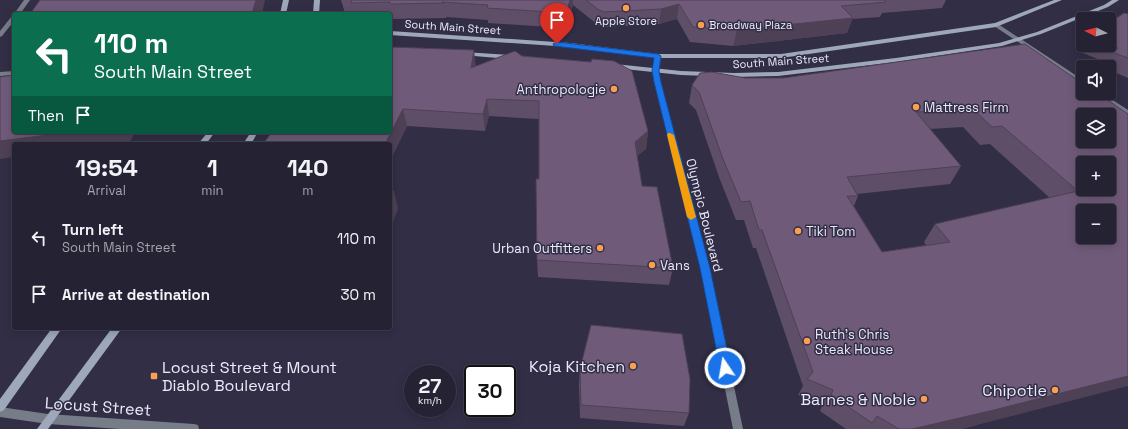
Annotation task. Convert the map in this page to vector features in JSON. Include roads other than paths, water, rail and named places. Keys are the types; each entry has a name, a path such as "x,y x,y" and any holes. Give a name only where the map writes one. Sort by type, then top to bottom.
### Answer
{"main road":[{"path":"283,12 286,0"},
{"path":"316,12 317,0"},
{"name":"South Main Street","path":"392,33 570,45 658,56 781,56 996,24 1059,0"},
{"name":"South Main Street","path":"612,66 656,71 734,75 778,74 896,60 1000,44 1020,39 1106,6 1116,0"},
{"name":"South Main Street","path":"460,54 514,57"},
{"path":"204,142 210,134"},
{"path":"0,407 56,330"},
{"path":"42,429 115,330"}],"street":[{"path":"18,12 27,0"},
{"path":"0,35 12,20"},
{"path":"996,24 1076,78"},
{"name":"Olympic Boulevard","path":"658,56 656,71 657,82 705,268 738,429"},
{"path":"0,74 12,73"},
{"path":"1108,100 1128,114"},
{"name":"Locust Street","path":"0,412 48,419 194,429"}],"place":[{"name":"Apple Store","path":"626,8"},
{"name":"Broadway Plaza","path":"701,25"},
{"name":"Anthropologie","path":"614,89"},
{"name":"Mattress Firm","path":"916,107"},
{"name":"Tiki Tom","path":"798,231"},
{"name":"Urban Outfitters","path":"600,248"},
{"name":"Vans","path":"652,265"},
{"name":"Ruth's Chris Steak House","path":"807,341"},
{"name":"Koja Kitchen","path":"633,366"},
{"name":"Locust Street & Mount Diablo Boulevard","path":"154,376"},
{"name":"Chipotle","path":"1055,390"},
{"name":"Barnes & Noble","path":"924,399"}]}
